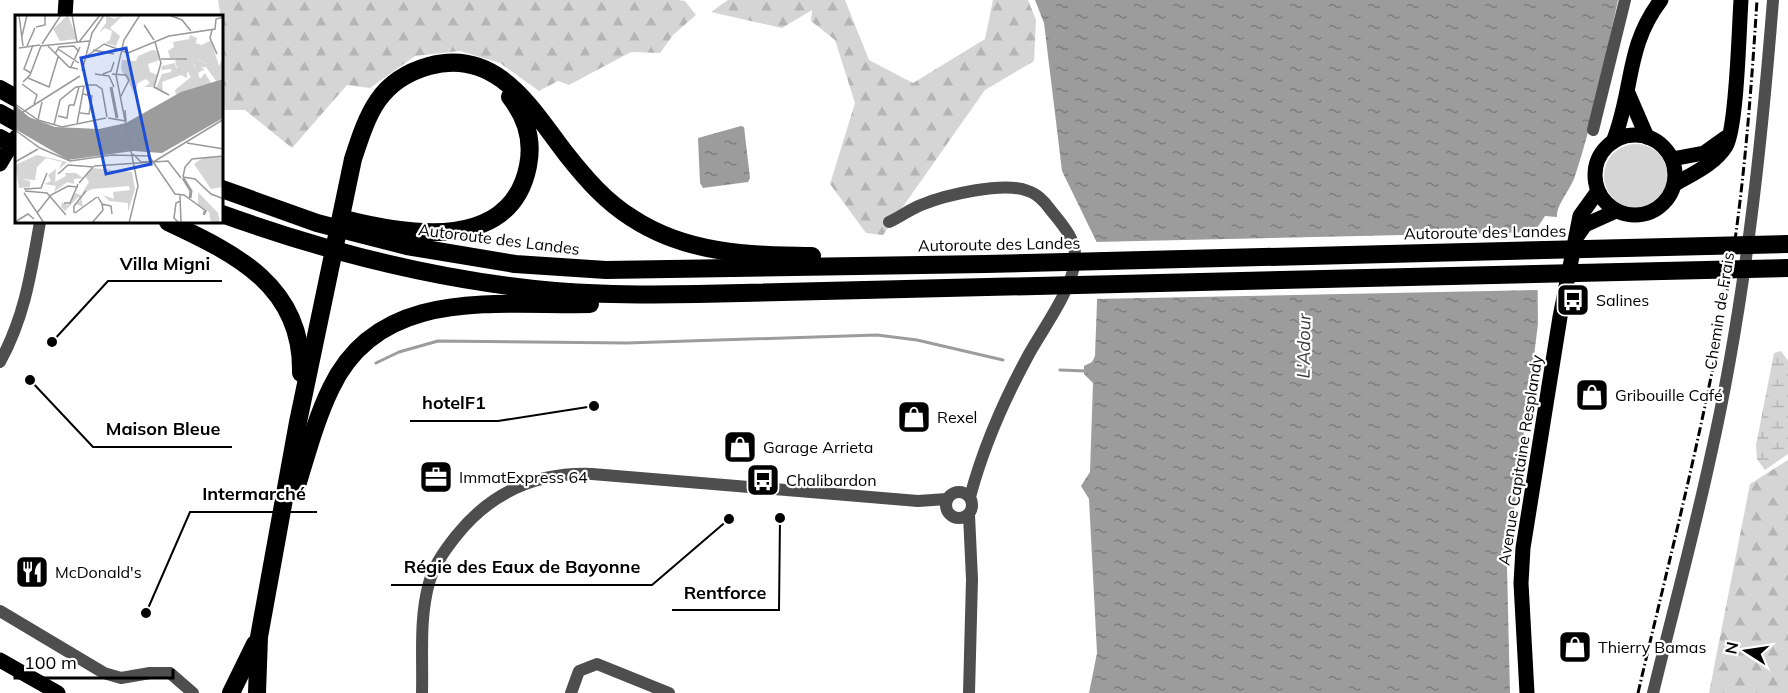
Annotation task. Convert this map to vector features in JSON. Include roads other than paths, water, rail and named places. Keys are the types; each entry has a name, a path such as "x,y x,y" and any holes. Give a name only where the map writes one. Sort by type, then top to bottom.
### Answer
{"highway":[{"path":"257,693 259,637 298,422 353,159 367,118 389,84 414,71 446,62 478,67 503,80 520,94 601,194 631,218 665,236 702,248 745,255 950,254 985,264"},
{"path":"363,230 461,231 490,220 515,197 527,170 530,152 528,130 515,103 478,67"},
{"path":"0,89 15,97"},
{"path":"0,113 15,121"},
{"path":"0,138 7,157"},
{"name":"Autoroute des Landes","path":"227,191 463,257 595,270 681,271 1780,245"},
{"path":"224,215 312,245 357,257 473,281 557,291 649,295 1781,268"},
{"path":"172,224 240,260 264,279 281,297 292,318 299,345 298,422"},
{"path":"276,550 331,388 349,358 367,340 378,330 406,316 439,308 465,306 646,303 866,290"},
{"path":"231,693 259,637"}],"main road":[{"path":"65,15 66,0"},
{"path":"1613,142 1625,110 1630,66 1638,38 1661,0"},
{"path":"1675,184 1713,160 1727,146 1741,0"},
{"path":"1628,92 1647,137"},
{"path":"1672,159 1704,153 1729,134"},
{"path":"1636,135 1647,137 1658,142 1672,159 1676,171 1675,184 1670,195 1652,212 1628,215 1616,211 1603,199 1598,191 1596,169 1605,149 1613,142 1636,135"},
{"path":"7,157 15,139"},
{"name":"Avenue Capitaine Resplandy","path":"1527,693 1521,583 1523,548 1560,317 1580,216 1598,191"},
{"path":"1578,235 1585,225 1616,211"},
{"path":"0,660 58,693"}],"street":[{"path":"1593,130 1625,0"},
{"name":"Chemin de Frais","path":"1653,693 1711,459 1721,403 1755,178 1773,0"},
{"path":"422,693 424,606 437,563 466,524 484,506 526,482 550,475 592,474 947,504 964,494 1020,371 1058,304 1075,259 1073,241 1046,204 1030,191 1002,187 920,205 907,215 890,222"},
{"path":"0,362 12,339 26,302 40,224"},
{"path":"964,494 972,509 969,514 972,544 969,693"},
{"path":"947,504 972,544"},
{"path":"955,518 969,514"},
{"path":"0,610 104,673 121,678 150,673 170,673 190,692"},
{"path":"571,693 579,671 597,664 669,693"}],"water":[{"name":"L'Adour","path":"1035,0 1618,0 1594,111 1575,176 1559,207 1557,217 1545,216 1537,228 1538,324 1507,567 1510,693 1089,693 1097,653 1089,499 1081,486 1090,472 1093,383 1084,374 1084,366 1092,362 1095,356 1099,247 1062,171 1044,23"},
{"path":"744,127 750,178 748,182 703,188 700,183 698,138"}],"waterway":[{"path":"376,363 399,352 438,341 627,343 877,335 917,340 1003,360"},
{"path":"1060,370 1086,371"}],"railway":[{"path":"1638,693 1699,436 1729,280 1739,211 1757,0"}],"place":[{"name":"Salines","path":"1573,300"},
{"name":"Villa Migni","path":"52,342"},
{"name":"Maison Bleue","path":"30,380"},
{"name":"Gribouille Café","path":"1592,395"},
{"name":"hotelF1","path":"594,406"},
{"name":"Rexel","path":"914,417"},
{"name":"Garage Arrieta","path":"740,447"},
{"name":"ImmatExpress 64","path":"436,477"},
{"name":"Chalibardon","path":"763,480"},
{"name":"Rentforce","path":"780,518"},
{"name":"Régie des Eaux de Bayonne","path":"729,519"},
{"name":"McDonald's","path":"32,572"},
{"name":"Intermarché","path":"146,613"},
{"name":"Thierry Bamas","path":"1575,647"}]}
